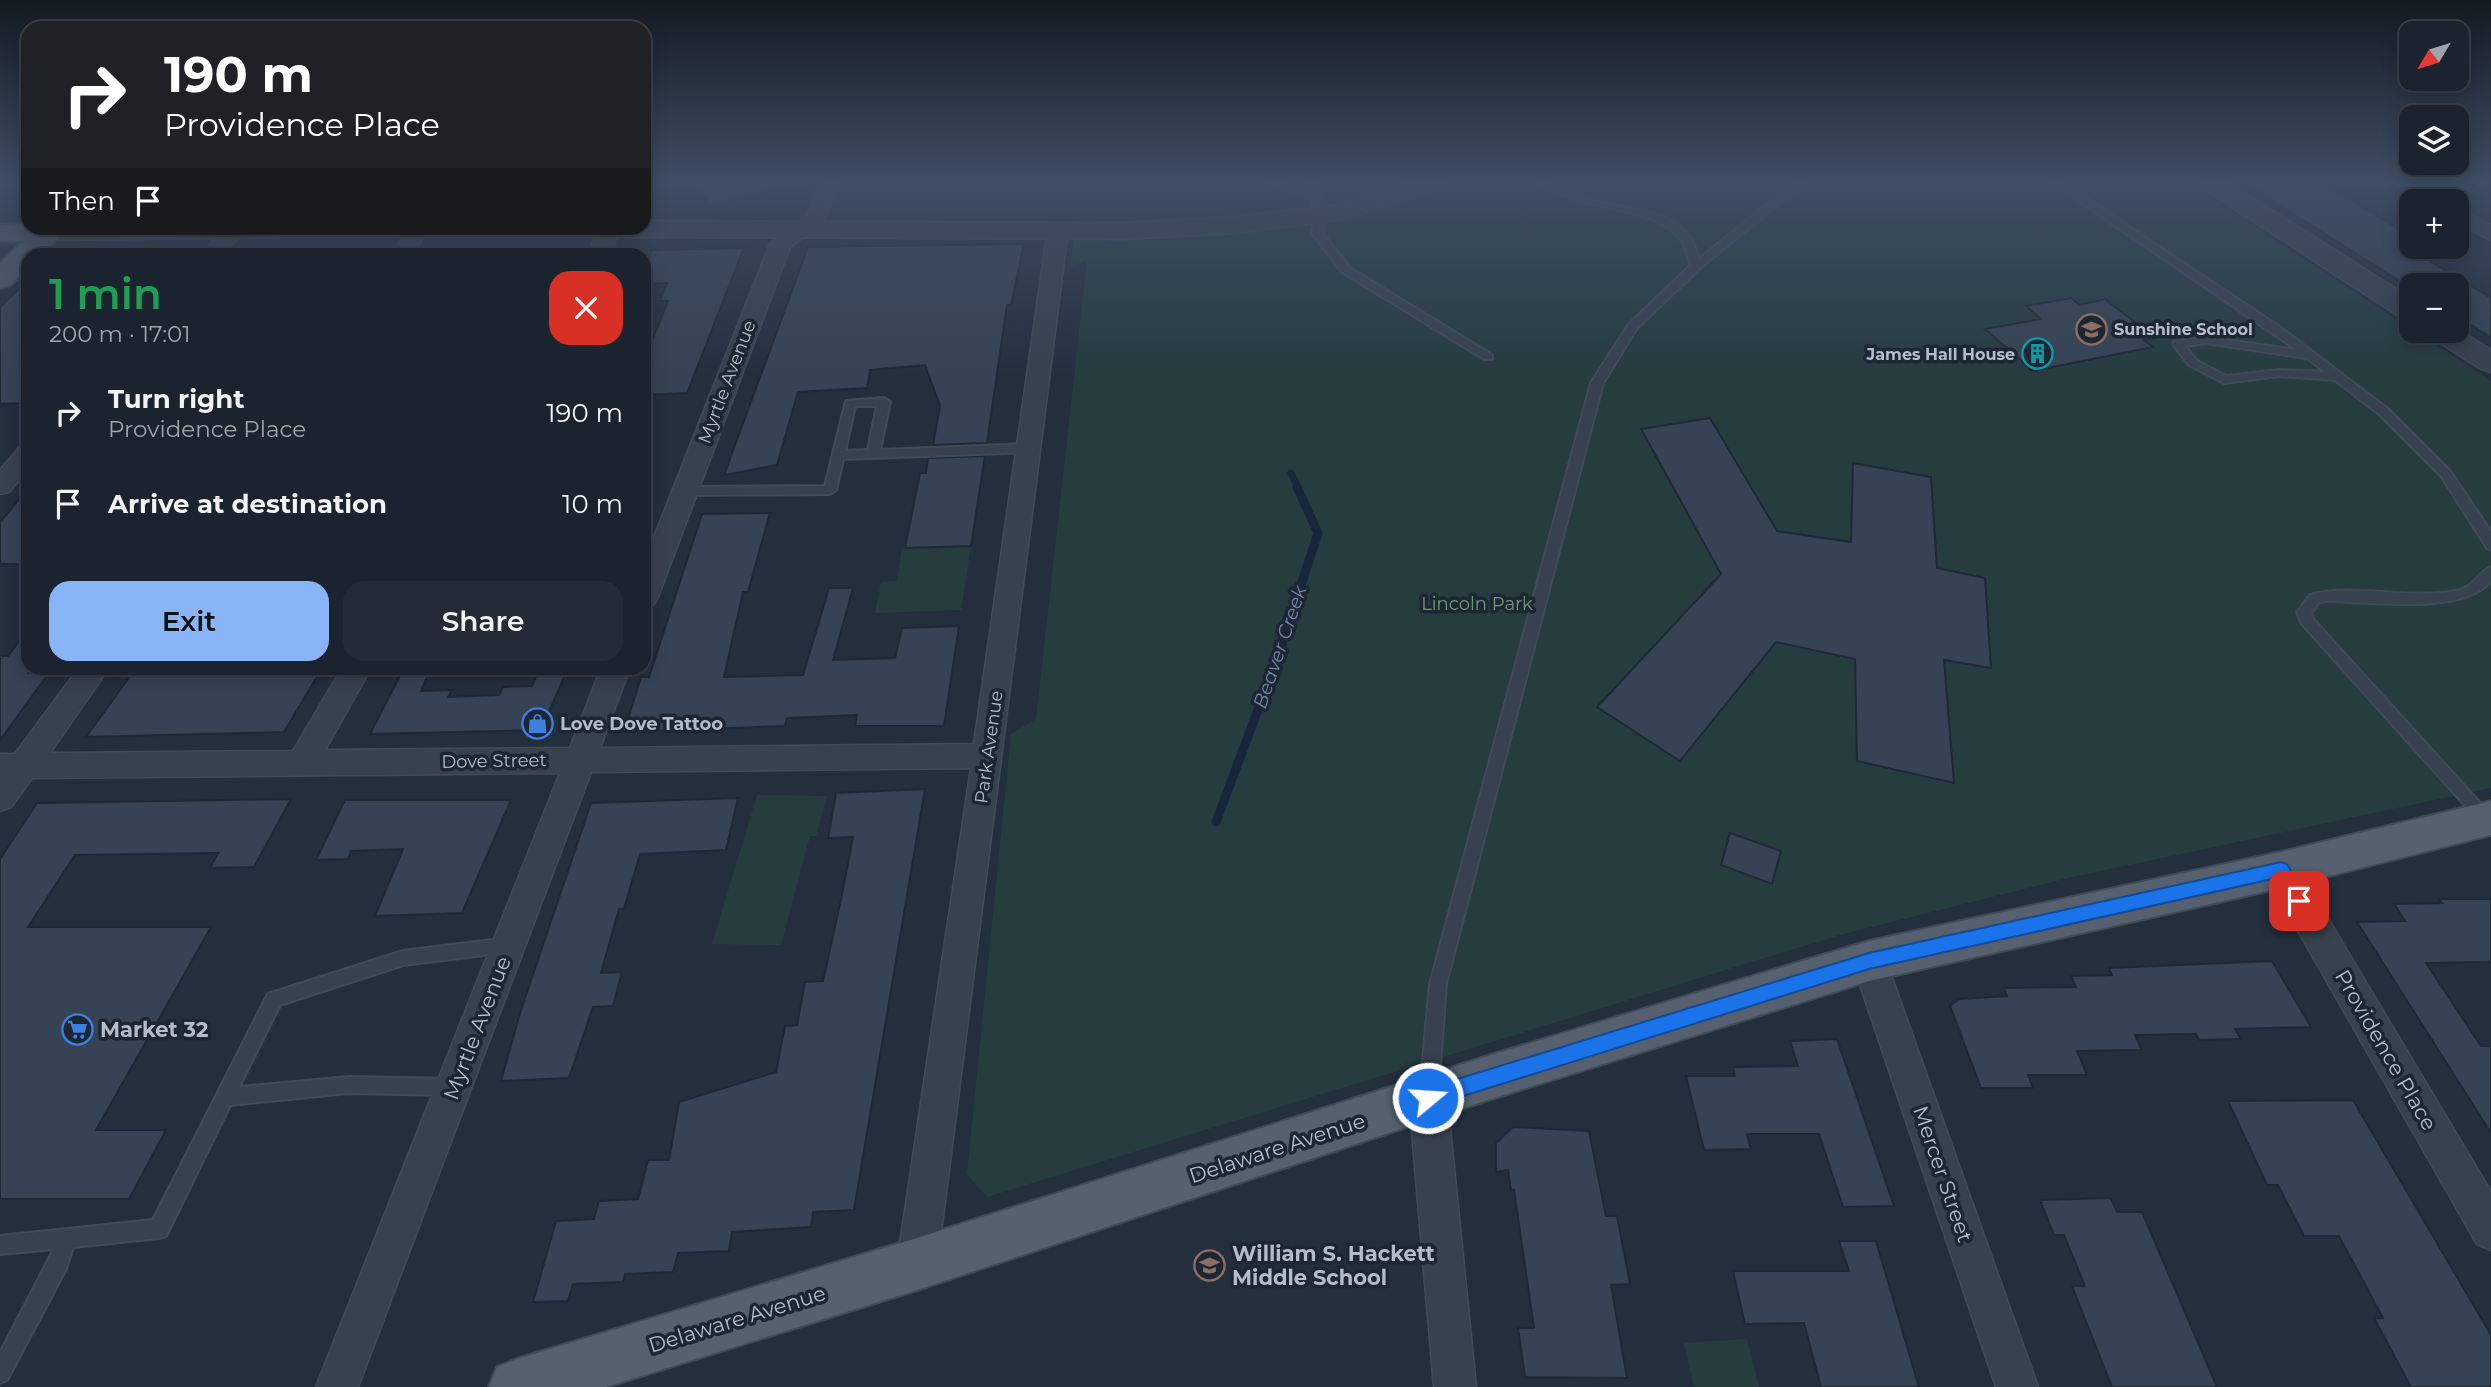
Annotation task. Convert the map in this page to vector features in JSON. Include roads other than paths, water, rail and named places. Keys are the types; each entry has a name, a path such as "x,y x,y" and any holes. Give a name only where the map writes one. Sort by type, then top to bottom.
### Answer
{"main road":[{"path":"0,279 21,259"},
{"name":"Delaware Avenue","path":"517,1387 917,1264 1428,1098 1869,961 2281,870 2488,819"}],"street":[{"name":"Myrtle Avenue","path":"651,579 780,247"},
{"name":"Park Avenue","path":"917,1264 1056,247"},
{"path":"2311,247 2399,304"},
{"path":"2460,343 2491,363"},
{"path":"0,485 21,462"},
{"path":"0,798 11,766 89,675"},
{"path":"302,763 353,675"},
{"name":"Myrtle Avenue","path":"337,1387 613,675"},
{"name":"Dove Street","path":"11,766 988,756"},
{"name":"Providence Place","path":"2281,870 2491,1230"},
{"name":"Mercer Street","path":"1869,961 2017,1387"},
{"path":"1428,1098 1455,1387"}],"lane":[{"path":"1328,247 1346,270 1488,357"},
{"path":"1689,247 1696,266"},
{"path":"1428,1098 1438,984 1597,383 1633,326 1720,247"},
{"path":"2151,247 2311,356 2384,412 2446,474 2491,545"},
{"path":"2311,356 2206,340 2178,344 2193,363 2224,380 2260,373 2306,371 2339,378"},
{"path":"685,491 830,490 850,404 884,402 873,454"},
{"path":"838,455 1029,448"},
{"path":"2488,819 2382,708 2307,621 2304,612 2315,598 2466,594 2482,585 2491,572"},
{"path":"0,1245 159,1229 274,999 403,958 509,944"},
{"path":"225,1097 349,1085 453,1087"},
{"path":"0,1373 59,1262 67,1238"}],"waterway":[{"name":"Beaver Creek","path":"1291,473 1298,488"},
{"name":"Beaver Creek","path":"1216,822 1277,659 1318,533 1297,487"}],"place":[{"name":"Sunshine School","path":"2091,329"},
{"name":"James Hall House","path":"2038,354"},
{"name":"Love Dove Tattoo","path":"537,724"},
{"name":"Market 32","path":"77,1029"},
{"name":"William S. Hackett Middle School","path":"1209,1265"}],"park label":[{"name":"Lincoln Park","path":"1477,604"}]}
